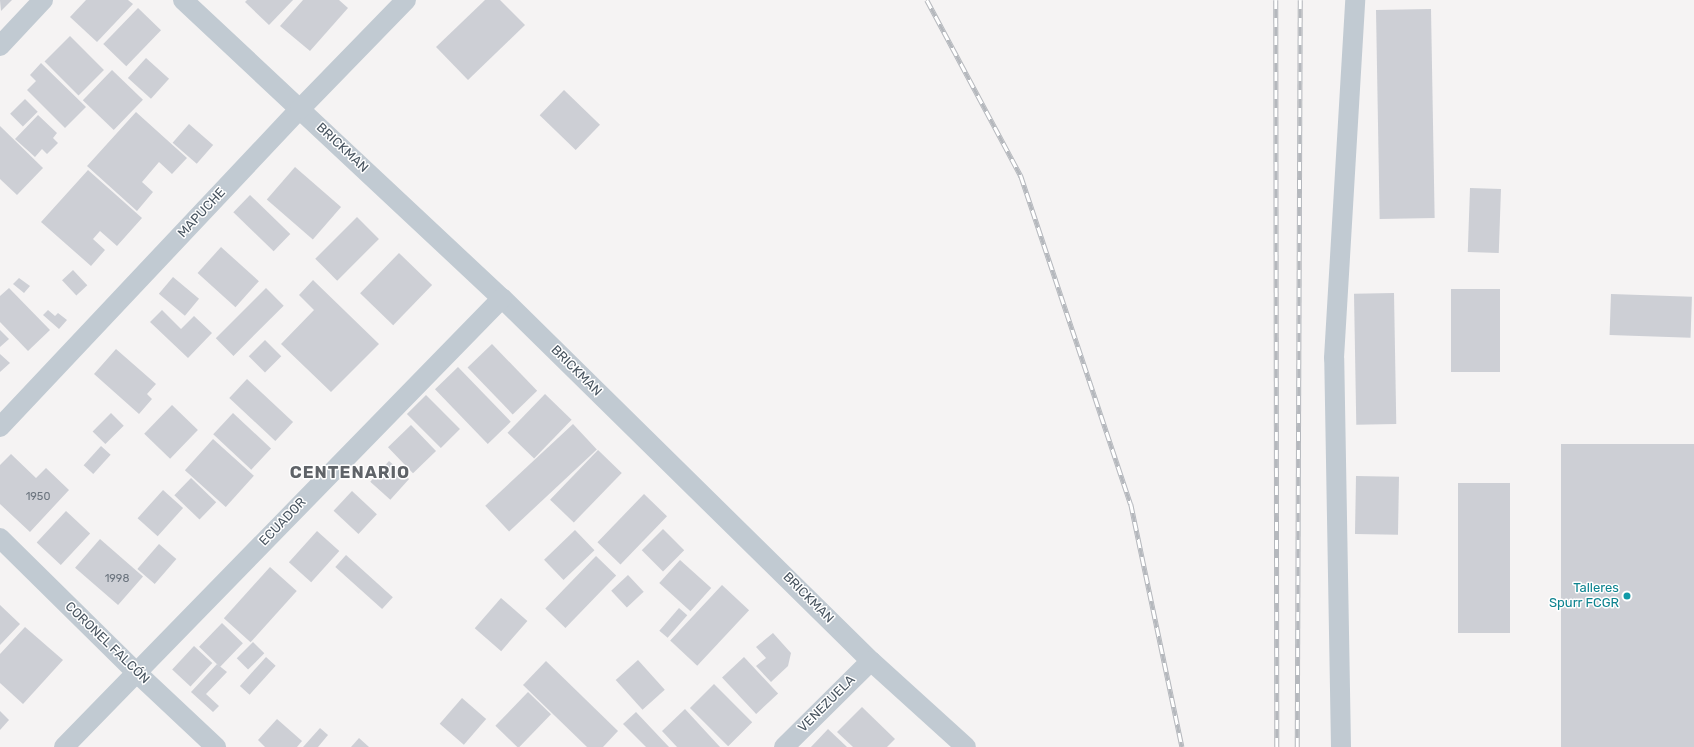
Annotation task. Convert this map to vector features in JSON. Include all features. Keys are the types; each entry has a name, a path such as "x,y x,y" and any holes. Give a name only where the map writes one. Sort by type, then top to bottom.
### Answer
{"street":[{"path":"0,46 43,0"},
{"name":"BRICKMAN","path":"183,0 502,298 871,661 966,747"},
{"name":"MAPUCHE","path":"0,427 300,109 406,0"},
{"path":"1341,747 1334,358 1355,0"},
{"name":"ECUADOR","path":"64,747 502,298"},
{"name":"CORONEL FALCÓN","path":"0,538 136,672 216,747"},
{"name":"VENEZUELA","path":"784,747 871,661"}],"building":[{"path":"0,0 12,0 1,11"},
{"path":"86,0 128,0 133,4 97,42 70,17"},
{"path":"247,0 293,0 269,25 245,2"},
{"path":"303,0 339,0 348,8 310,51 280,26"},
{"path":"485,0 500,0 525,25 468,80 436,47"},
{"path":"138,8 161,30 126,66 103,44"},
{"path":"1431,9 1435,218 1380,219 1376,10"},
{"path":"70,36 104,70 78,95 45,61"},
{"path":"146,58 169,79 151,99 128,78"},
{"path":"41,63 86,107 65,128 27,90 36,81 30,75"},
{"path":"112,70 143,100 114,130 83,100"},
{"path":"564,90 600,125 576,150 540,115"},
{"path":"25,99 38,112 23,127 10,114"},
{"path":"136,112 187,158 172,174 159,162 142,182 153,192 137,211 87,166"},
{"path":"38,115 57,133 53,138 58,143 47,154 42,149 35,157 15,139"},
{"path":"189,124 213,145 197,164 173,143"},
{"path":"0,126 43,168 17,195 0,179"},
{"path":"295,167 341,207 313,239 267,199"},
{"path":"88,170 142,218 117,246 100,231 93,239 105,250 91,266 41,222"},
{"path":"1470,188 1501,189 1499,253 1468,252"},
{"path":"250,195 290,234 274,251 233,212"},
{"path":"357,217 379,239 337,281 315,259"},
{"path":"221,247 259,281 235,307 198,273"},
{"path":"399,253 432,285 393,325 360,293"},
{"path":"73,270 87,285 76,296 62,280"},
{"path":"173,277 199,299 185,316 159,294"},
{"path":"19,278 30,286 24,293 13,284"},
{"path":"313,280 379,344 331,392 281,344 314,310 299,295"},
{"path":"9,288 50,330 28,351 0,322 0,296"},
{"path":"266,288 284,306 233,356 216,338"},
{"path":"1451,289 1500,289 1500,372 1451,372"},
{"path":"1394,293 1396,424 1356,425 1354,294"},
{"path":"1611,294 1692,297 1691,338 1610,335"},
{"path":"48,310 55,316 58,313 67,320 59,329 43,315"},
{"path":"162,310 181,329 194,316 212,333 188,358 150,322"},
{"path":"0,330 9,339 0,347"},
{"path":"265,340 281,356 265,373 249,356"},
{"path":"492,344 537,391 513,414 468,368"},
{"path":"116,349 156,384 147,394 152,399 139,414 94,374"},
{"path":"0,354 10,363 0,372"},
{"path":"458,367 511,422 488,444 435,389"},
{"path":"247,379 293,422 275,441 229,398"},
{"path":"545,394 572,420 534,459 507,433"},
{"path":"426,395 460,429 441,448 407,414"},
{"path":"172,405 198,430 170,459 144,434"},
{"path":"111,413 124,426 105,444 93,431"},
{"path":"233,413 271,448 251,470 213,434"},
{"path":"573,424 597,450 509,531 485,506"},
{"path":"411,425 436,451 413,473 388,447"},
{"path":"213,439 254,476 226,507 185,470"},
{"name":"Talleres Spurr FCGR","path":"1561,444 1694,444 1694,747 1561,747"},
{"path":"101,446 111,455 93,474 84,465"},
{"path":"598,450 622,473 574,523 550,500"},
{"path":"11,454 36,478 46,468 69,490 30,532 0,504 0,465"},
{"path":"389,461 409,479 390,500 370,482"},
{"path":"1356,476 1399,477 1398,535 1355,534"},
{"path":"191,478 216,502 200,520 174,495"},
{"path":"1458,483 1510,483 1510,633 1458,633"},
{"path":"163,490 183,508 158,536 138,518"},
{"path":"352,491 377,514 358,534 334,511"},
{"path":"644,494 667,516 620,564 597,542"},
{"path":"66,511 90,534 61,565 37,542"},
{"path":"663,529 684,550 663,571 642,550"},
{"path":"575,530 594,550 564,580 544,560"},
{"path":"317,531 339,551 311,582 289,562"},
{"path":"100,539 143,576 118,605 75,568"},
{"path":"159,544 176,559 155,584 137,569"},
{"path":"346,555 393,597 382,609 335,567"},
{"path":"596,556 616,575 565,628 545,609"},
{"path":"680,560 711,588 690,611 659,583"},
{"path":"270,567 297,591 251,642 224,618"},
{"path":"628,575 644,592 627,608 611,591"},
{"path":"722,585 749,610 697,666 670,641"},
{"path":"501,598 527,621 501,651 475,628"},
{"path":"0,605 20,624 0,645"},
{"path":"679,608 687,615 668,638 659,631"},
{"path":"222,623 243,643 220,667 199,647"},
{"path":"25,627 63,660 23,704 0,683 0,654"},
{"path":"773,633 791,653 788,666 771,682 756,666 766,658 756,647"},
{"path":"253,642 264,653 248,670 237,658"},
{"path":"194,646 212,663 190,686 172,669"},
{"path":"266,657 276,666 250,695 240,686"},
{"path":"744,657 778,694 756,714 722,677"},
{"path":"638,660 665,690 642,710 616,680"},
{"path":"546,661 618,731 603,747 587,747 523,685"},
{"path":"217,664 227,672 206,694 219,706 213,712 191,692"},
{"path":"714,684 752,722 728,746 690,708"},
{"path":"528,692 551,714 519,747 517,747 495,726"},
{"path":"462,698 486,719 464,745 440,724"},
{"path":"862,707 895,739 887,747 853,747 837,732"},
{"path":"685,709 720,747 677,747 662,731"},
{"path":"0,711 9,720 0,730"},
{"path":"636,712 669,747 646,747 623,724"},
{"path":"277,719 302,741 297,747 265,747 258,740"},
{"path":"320,728 328,735 318,747 303,747"},
{"path":"828,729 847,747 811,747"},
{"path":"359,738 369,747 351,747"}],"railway":[{"path":"927,0 1021,176 1131,504 1182,747"},
{"path":"1276,0 1277,747"},
{"path":"1297,747 1300,0"}],"place":[{"name":"Talleres Spurr FCGR","path":"1627,596"}],"district":[{"name":"CENTENARIO","path":"350,473"}]}
